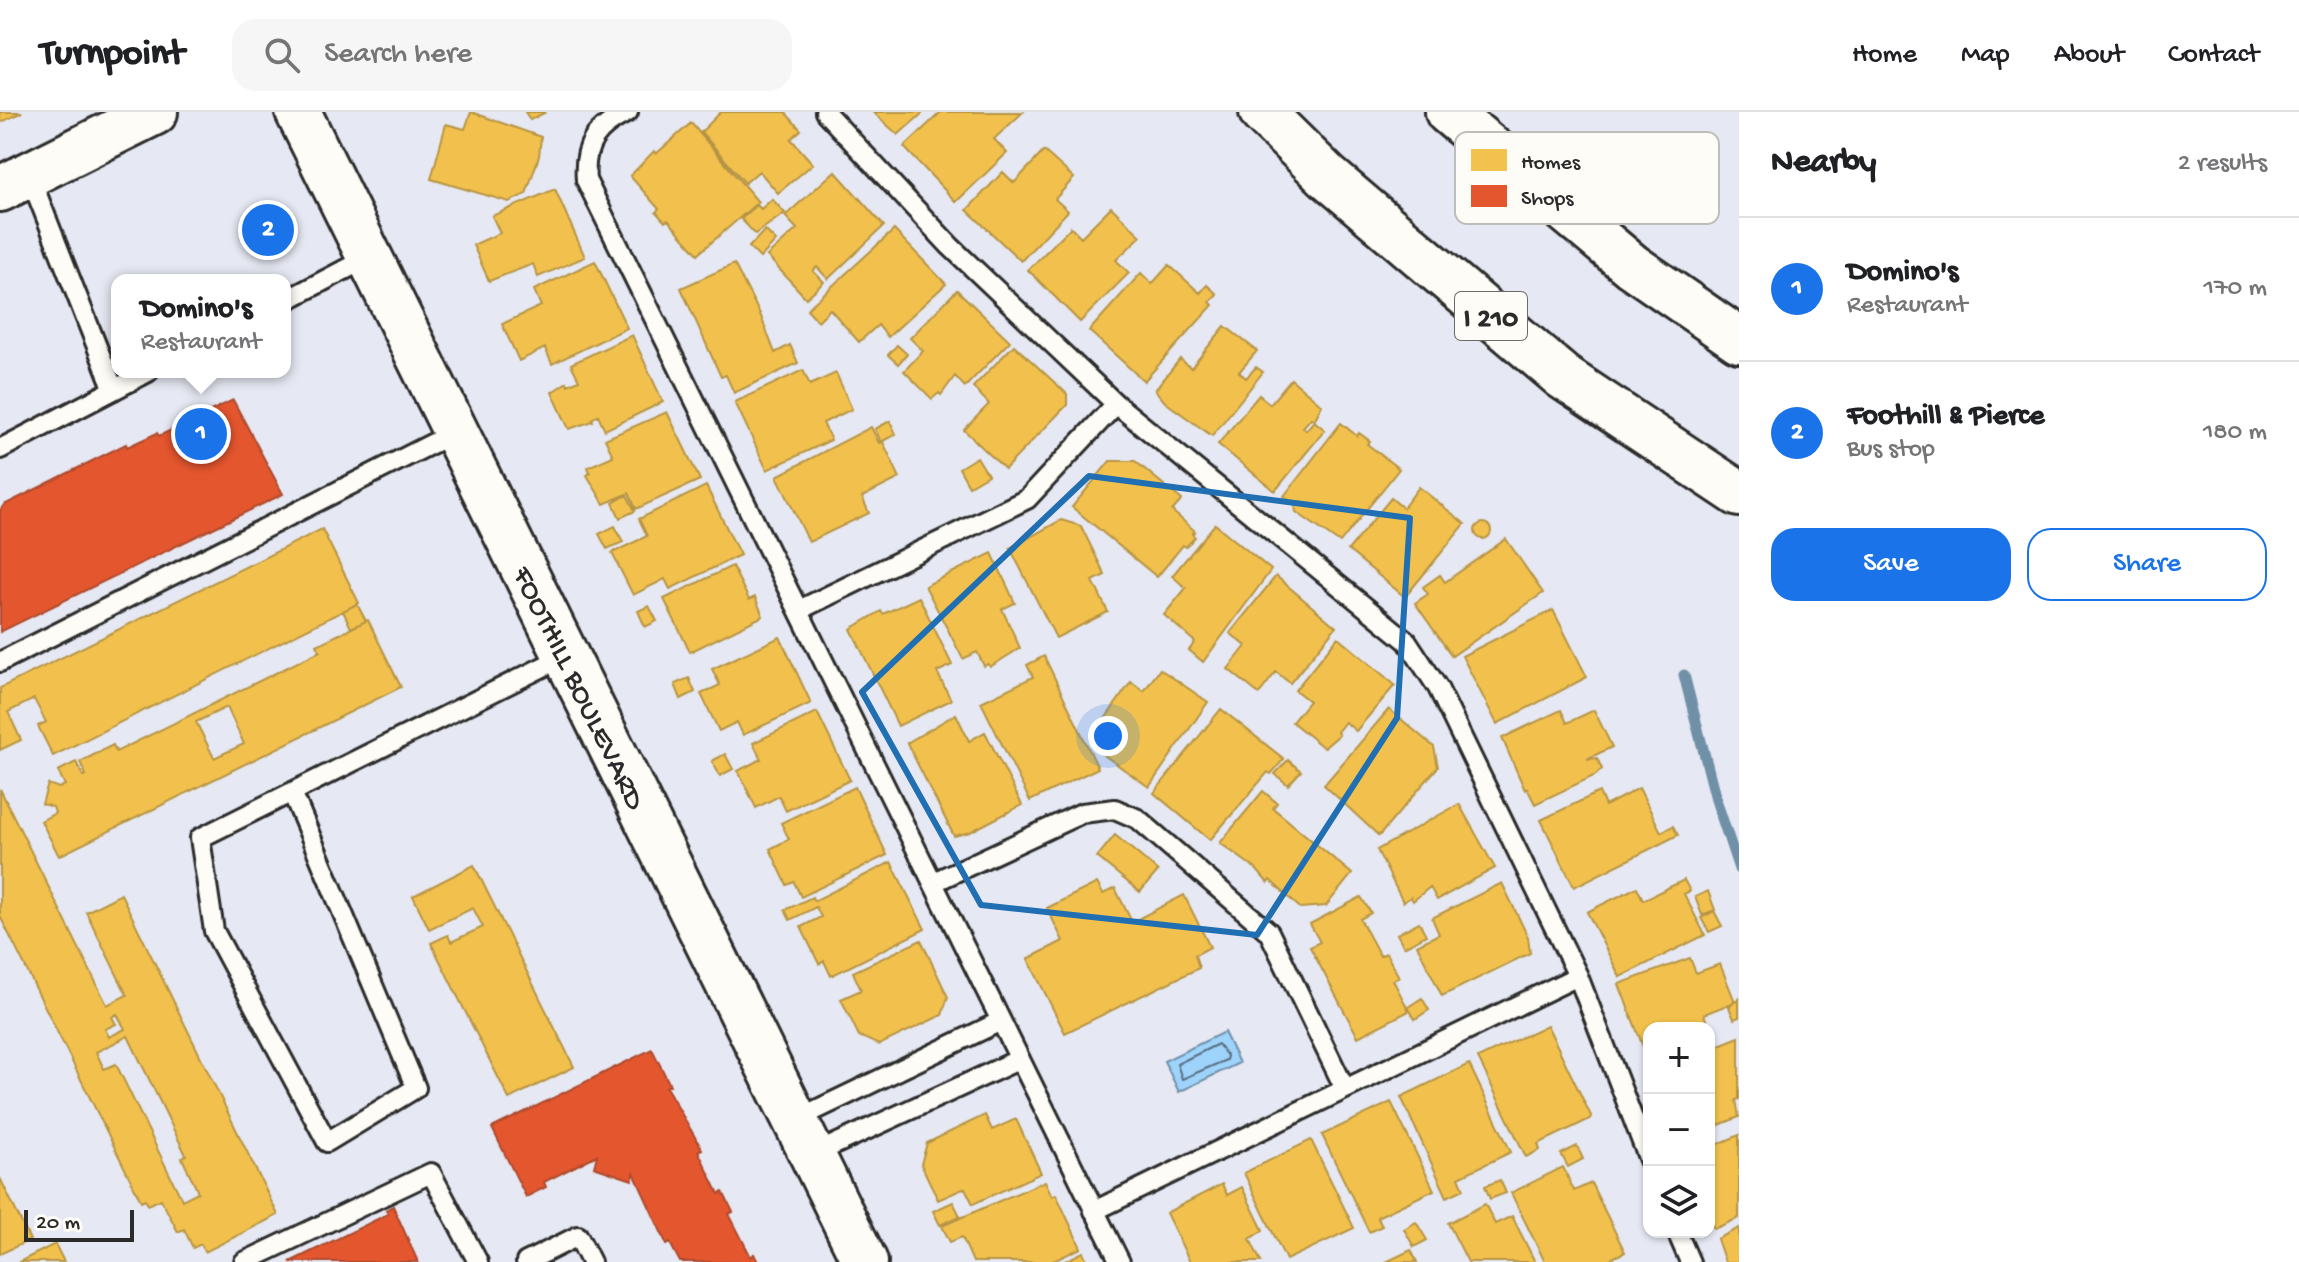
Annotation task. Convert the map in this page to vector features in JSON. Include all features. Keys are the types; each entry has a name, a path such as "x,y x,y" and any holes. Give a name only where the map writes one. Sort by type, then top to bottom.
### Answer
{"main road":[{"path":"15,182 155,112"},
{"name":"FOOTHILL BOULEVARD","path":"298,112 865,1262"},
{"name":"I 210","path":"1262,112 1327,176 1563,377 1739,494"},
{"path":"1448,112 1472,132"},
{"path":"1582,224 1632,266 1739,340"}],"lane":[{"path":"628,112 597,130 585,161 586,180 1120,1262"},
{"path":"825,112 950,246 1116,404 1407,641 1438,688 1578,976 1643,1144"},
{"path":"15,182 114,390"},
{"path":"291,298 369,257"},
{"path":"0,449 137,378"},
{"path":"799,610 1027,499 1116,404"},
{"path":"0,662 455,432"},
{"path":"292,792 416,1088 327,1142 214,931 200,838 292,792 565,656"},
{"path":"934,882 1082,813 1115,809 1138,819 1269,932 1345,1089"},
{"path":"1094,1211 1578,976"},
{"path":"803,1137 1001,1021"},
{"path":"803,1137 1020,1059"},
{"path":"244,1262 431,1173 478,1262"},
{"path":"526,1262 578,1236 591,1262"},
{"path":"1678,1238 1682,1259"}],"highlighted area":[{"path":"1089,476 1410,518 1397,718 1257,935 981,905 862,692"}],"water":[{"path":"1224,1032 1239,1063 1179,1092 1164,1061"}],"building: Homes":[{"path":"0,112 22,112 0,123"},
{"path":"471,112 541,137 539,156 526,194 509,202 431,179 446,124 465,129"},
{"path":"525,112 546,112 530,120"},
{"path":"721,112 785,112 801,130 791,139 813,164 778,193 759,171 745,183 701,132"},
{"path":"873,112 924,112 898,135"},
{"path":"941,112 1023,112 994,139 1007,153 956,202 904,147"},
{"path":"691,123 758,202 698,254 668,220 665,222 656,212 659,209 630,176 654,151 656,154"},
{"path":"1044,151 1074,178 1055,199 1068,211 1021,261 967,210 1003,172 1014,183"},
{"path":"835,171 884,226 828,279 817,267 813,271 824,282 806,298 767,256 797,229 785,216"},
{"path":"555,189 585,257 538,277 533,264 489,281 473,245 500,233 492,216"},
{"path":"772,199 785,213 755,234 741,219 757,205 761,209"},
{"path":"1111,207 1141,236 1116,260 1129,273 1080,322 1028,270 1071,227 1081,237"},
{"path":"765,230 776,241 760,258 749,247"},
{"path":"894,230 946,284 888,337 878,325 859,342 830,309 818,321 807,309"},
{"path":"595,261 627,328 552,364 545,348 519,361 502,324 541,306 534,290"},
{"path":"734,264 760,314 775,353 790,345 798,363 734,393 726,375 721,377 681,288"},
{"path":"1169,265 1200,293 1207,285 1217,294 1210,302 1213,305 1144,381 1089,331 1141,273 1152,284"},
{"path":"957,290 1010,341 965,387 955,376 941,395 939,393 932,399 904,371 923,351 910,338"},
{"path":"1225,326 1257,351 1239,372 1246,378 1256,367 1263,372 1212,436 1165,402 1155,390 1180,359 1191,368"},
{"path":"632,335 663,402 605,430 598,415 593,421 569,429 552,392 567,382 568,385 579,380 571,364"},
{"path":"897,345 907,354 898,364 888,355"},
{"path":"1014,345 1067,394 1067,405 1005,469 964,430 989,404 973,387"},
{"path":"803,370 810,385 836,373 852,409 823,423 831,440 767,470 735,402"},
{"path":"1291,379 1322,405 1314,421 1325,430 1275,491 1218,444 1259,395 1270,404","holes":["1311,418 1314,421 1306,430 1303,427"]},
{"path":"667,412 700,480 636,509 629,493 604,504 587,475 590,473 588,467 613,456 605,439"},
{"path":"890,421 896,434 881,442 875,429"},
{"path":"1341,423 1357,436 1359,433 1370,441 1367,444 1399,469 1340,543 1296,512 1295,505 1284,496"},
{"path":"871,427 879,443 883,442 900,478 862,497 869,513 809,542 777,476"},
{"path":"977,457 988,475 969,486 959,468"},
{"path":"1110,461 1135,461 1182,500 1172,511 1195,531 1192,534 1195,537 1186,547 1183,545 1157,577 1072,507"},
{"path":"706,486 740,555 670,589 665,579 633,595 612,553 647,536 639,519"},
{"path":"1419,487 1465,524 1405,597 1348,550 1391,498 1403,508"},
{"path":"627,495 635,511 620,518 613,503"},
{"path":"1061,520 1081,526 1105,575 1093,581 1108,612 1056,638 1010,548"},
{"path":"1480,523 1486,523 1491,531 1489,537 1480,539 1475,534 1475,528"},
{"path":"1215,524 1271,570 1203,662 1189,650 1195,642 1164,615 1186,588 1172,576"},
{"path":"615,526 623,542 607,549 599,534"},
{"path":"322,529 359,603 53,756 38,726 46,722 34,699 8,712 21,740 0,750 0,688"},
{"path":"1506,539 1543,593 1452,656 1415,603 1428,594 1423,587 1440,575 1445,582"},
{"path":"992,553 1015,603 1002,609 1020,648 990,667 988,664 984,666 977,652 963,659 925,586"},
{"path":"732,566 749,600 755,597 763,616 690,652 664,599"},
{"path":"1276,576 1336,627 1290,683 1276,672 1259,694 1228,669 1246,646 1230,633"},
{"path":"919,597 952,665 937,672 951,700 898,726 851,629 881,611 883,614"},
{"path":"357,604 366,621 351,628 343,611"},
{"path":"649,606 657,621 645,627 638,611"},
{"path":"1553,610 1587,677 1497,724 1462,656"},
{"path":"368,620 401,687 59,856 41,821 55,813 53,807 42,804 48,784 59,788 65,785 58,771 76,762 83,776 86,775 80,762 113,745 116,752 320,651 317,645","holes":["227,707 244,744 214,758 196,722"]},
{"path":"780,637 811,703 743,735 737,722 719,731 701,694 720,685 712,669"},
{"path":"1338,637 1395,685 1356,731 1345,722 1337,732 1339,735 1324,748 1292,722 1309,701 1295,690"},
{"path":"1044,656 1098,768 1030,801 981,702 1033,677 1027,665"},
{"path":"1160,669 1208,702 1149,787 1101,753 1093,736 1131,682 1144,691"},
{"path":"689,678 695,692 681,699 675,684"},
{"path":"1221,709 1284,759 1271,774 1268,772 1210,840 1154,793"},
{"path":"1389,709 1434,747 1438,767 1379,836 1324,785"},
{"path":"1561,710 1567,723 1594,710 1612,747 1587,759 1597,758 1602,769 1596,775 1535,804 1527,788 1525,790 1502,738"},
{"path":"817,712 850,780 786,811 779,796 756,808 738,771 761,759 753,743"},
{"path":"956,714 969,741 985,732 1022,805 970,832 954,836 907,743"},
{"path":"725,754 733,769 720,776 712,761"},
{"path":"1288,760 1301,771 1288,785 1275,774"},
{"path":"855,787 887,855 801,897 794,882 787,885 770,849 789,839 781,823"},
{"path":"1639,788 1661,832 1673,826 1678,835 1574,887 1541,820 1599,792 1605,806"},
{"path":"0,789 107,1005 127,995 86,912 121,894 278,1215 205,1252 201,1244 193,1248 184,1229 178,1232 161,1199 148,1205 145,1199 141,1201 0,916","holes":["117,1014 125,1029 109,1037 105,1029 116,1024 112,1017","128,1036 186,1155 182,1158 198,1192 182,1200 116,1064 104,1069 96,1052"]},
{"path":"1263,791 1277,803 1273,808 1352,874 1326,906 1300,908 1270,880 1268,883 1256,869 1220,843"},
{"path":"1459,804 1495,868 1437,900 1430,887 1413,901 1411,897 1403,902 1377,850"},
{"path":"1115,835 1158,871 1140,892 1097,857"},
{"path":"891,862 925,929 831,976 824,961 819,964 801,927 821,917 816,907 790,920 785,910 812,897 814,901"},
{"path":"474,865 574,1067 509,1099 431,943 448,935 451,942 483,927 473,908 429,929 413,896"},
{"path":"1684,880 1690,891 1684,894 1705,935 1620,977 1587,912 1637,887 1643,900"},
{"path":"1097,883 1103,894 1115,888 1132,922 1184,895 1210,947 1195,955 1199,968 1065,1033 1028,959 1063,941 1047,908"},
{"path":"1502,883 1528,937 1530,953 1442,996 1417,945 1439,934 1432,918"},
{"path":"1708,891 1715,910 1702,915 1695,897"},
{"path":"1361,897 1371,913 1360,919 1380,956 1386,953 1399,977 1393,980 1409,1011 1358,1037 1310,947 1320,942 1310,924"},
{"path":"1714,911 1722,926 1709,932 1701,918"},
{"path":"1419,922 1426,935 1404,947 1397,934"},
{"path":"921,940 948,997 942,1015 879,1045 859,1036 841,999 861,990 853,972"},
{"path":"1690,958 1696,973 1720,964 1735,1002 1704,1014 1707,1022 1643,1022 1643,1047 1619,984"},
{"path":"1422,998 1429,1010 1415,1019 1408,1007"},
{"path":"1739,998 1739,1017 1734,1019 1729,1007"},
{"path":"1547,1025 1592,1118 1538,1144 1540,1150 1526,1157 1478,1058"},
{"path":"1739,1037 1739,1099 1736,1100 1739,1117 1715,1127 1715,1094 1715,1047"},
{"path":"1469,1064 1511,1152 1459,1177 1464,1189 1447,1197 1401,1097"},
{"path":"1391,1102 1434,1190 1377,1217 1382,1226 1369,1232 1322,1135"},
{"path":"985,1115 992,1130 1016,1119 1041,1173 973,1204 965,1188 938,1200 921,1164 927,1143"},
{"path":"1739,1135 1739,1218 1715,1229 1715,1166 1715,1145"},
{"path":"1311,1140 1354,1228 1286,1260 1244,1173"},
{"path":"1577,1146 1583,1159 1568,1167 1561,1154"},
{"path":"1563,1167 1574,1191 1591,1183 1625,1252 1604,1262 1545,1262 1511,1193"},
{"path":"0,1178 30,1240 0,1254"},
{"path":"1500,1180 1506,1193 1490,1199 1485,1186"},
{"path":"1045,1181 1052,1196 1056,1194 1081,1248 1051,1262 973,1262 962,1237 950,1242 942,1226"},
{"path":"1222,1184 1227,1195 1242,1187 1263,1230 1250,1239 1261,1262 1190,1262 1166,1213"},
{"path":"953,1202 960,1216 940,1225 933,1211"},
{"path":"1485,1204 1495,1224 1512,1216 1535,1262 1468,1262 1448,1223"},
{"path":"1416,1222 1427,1240 1414,1247 1404,1229"},
{"path":"1739,1228 1739,1262 1725,1262 1717,1239"},
{"path":"55,1244 64,1262 19,1262"},
{"path":"1411,1250 1417,1262 1386,1262"},
{"path":"1083,1252 1088,1262 1063,1262"}],"building: Shops":[{"path":"233,400 283,494 0,632 0,510 4,505 126,444 127,447 157,433 159,436"},
{"path":"652,1049 670,1085 666,1087 702,1149 698,1151 719,1194 723,1192 733,1212 729,1214 751,1257 754,1254 758,1262 680,1262 670,1243 667,1245 634,1173 632,1180 594,1167 597,1155 544,1182 546,1187 526,1197 492,1128"},
{"path":"393,1206 418,1262 290,1262 388,1214 386,1210"}],"waterway":[{"path":"1684,675 1717,803 1739,869"}],"place":[{"name":"Foothill & Pierce","path":"268,230"},
{"name":"Domino's","path":"201,434"}]}
